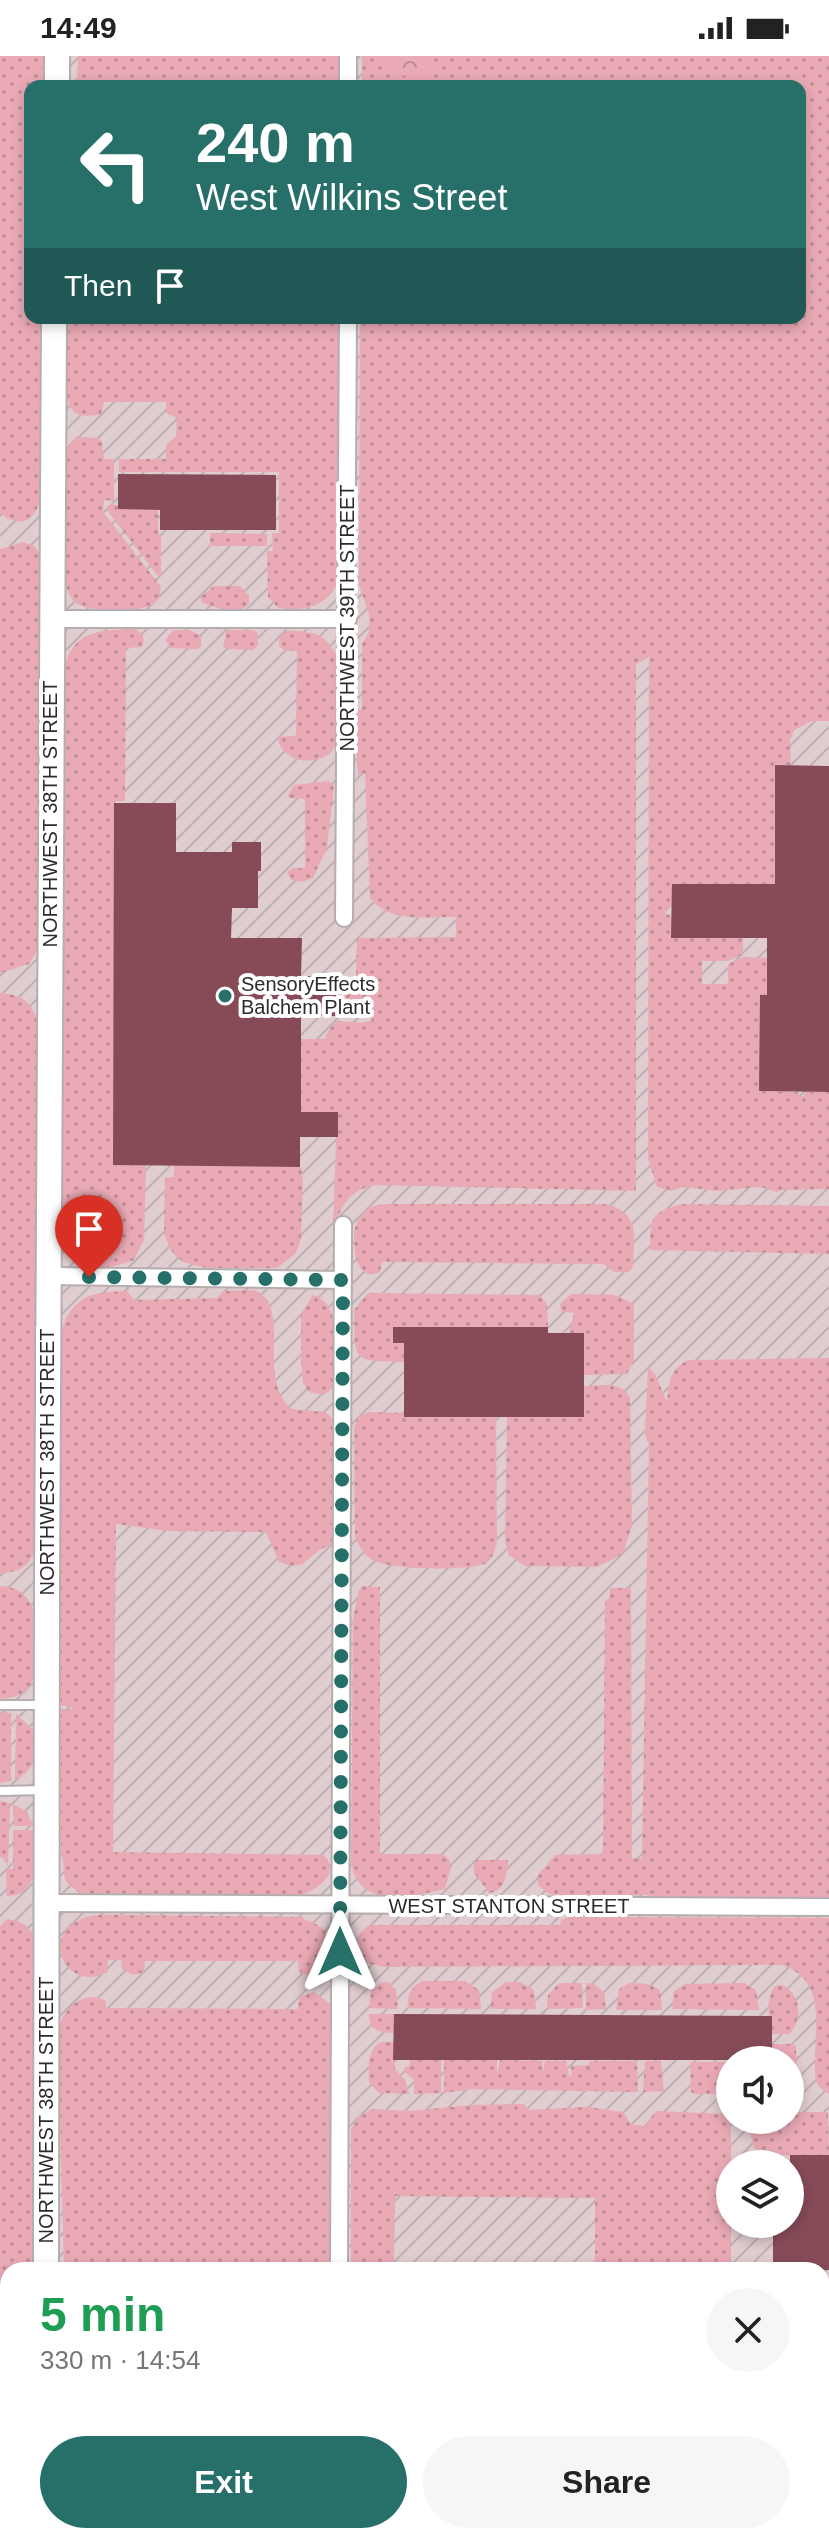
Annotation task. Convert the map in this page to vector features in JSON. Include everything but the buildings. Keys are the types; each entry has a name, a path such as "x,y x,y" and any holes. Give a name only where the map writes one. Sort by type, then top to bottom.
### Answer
{"main road":[{"path":"57,56 57,80"},
{"name":"NORTHWEST 38TH STREET","path":"46,2262 45,1903 54,324"}],"street":[{"path":"348,56 348,80"},
{"name":"NORTHWEST 39TH STREET","path":"344,918 348,324"},
{"path":"51,619 348,619"},
{"path":"339,2262 343,1225"},
{"path":"48,1276 343,1280"},
{"name":"WEST STANTON STREET","path":"45,1903 829,1907"}],"lane":[{"path":"0,1705 46,1705"},
{"path":"0,1791 46,1790"}],"shaded area":[{"path":"0,56 829,56 829,2262 0,2262"}],"green space":[{"path":"0,56 43,56 44,80 24,80 24,324 43,324 42,495 36,510 27,520 15,521 0,513"},
{"path":"78,56 341,56 341,80 77,80"},
{"path":"362,56 829,56 829,721 812,721 794,730 790,741 791,765 775,766 775,884 672,884 672,907 666,908 666,914 671,915 671,937 743,938 743,954 728,961 702,961 702,984 728,984 728,964 743,957 767,958 767,995 760,995 760,1091 799,1092 799,1097 804,1096 805,1092 829,1092 829,1189 777,1192 760,1187 717,1191 684,1187 671,1191 657,1187 648,1159 649,657 636,664 636,1191 376,1185 352,1195 342,1207 335,1232 333,1229 337,1112 301,1112 301,1039 325,1039 337,1021 362,1023 373,1020 361,1013 336,1009 336,984 356,983 357,938 456,937 456,917 398,915 387,912 370,898 365,773 358,775 355,710 362,709 362,644 369,632 369,614 359,585 360,324 806,324 806,80 362,80"},
{"path":"379,56 430,56 434,63 433,73 413,80 375,62"},
{"path":"68,324 340,324 339,579 329,595 315,605 297,609 278,608 268,597 267,551 273,551 272,533 279,533 279,472 119,472 119,459 166,459 166,445 176,436 177,418 166,413 166,402 104,402 101,414 88,416 76,413 67,397"},
{"path":"76,437 98,438 102,442 104,459 114,459 114,501 104,500 103,512 161,587 159,597 153,604 126,610 103,610 76,603 69,592 65,580 64,457 65,449"},
{"path":"108,505 118,505 118,509 158,510 161,576 107,510"},
{"path":"210,533 267,534 267,546 210,546"},
{"path":"23,542 34,546 43,558 39,948 29,964 0,973 0,549"},
{"path":"214,586 240,586 249,596 249,603 243,609 221,609 202,603 200,597"},
{"path":"135,629 144,641 142,647 126,648 125,801 115,801 113,1165 146,1165 144,1240 134,1260 95,1267 77,1259 70,1250 61,1223 65,666 75,645 91,634"},
{"path":"173,630 190,630 201,636 201,646 198,649 171,648 165,640"},
{"path":"227,630 253,630 258,633 258,645 253,650 223,647"},
{"path":"286,631 323,638 337,657 338,738 333,750 320,759 293,758 280,745 278,737 296,736 297,651 284,651 279,645 279,637"},
{"path":"329,781 334,786 327,848 313,878 302,882 291,880 287,872 293,868 305,868 305,799 289,798 288,795 294,785"},
{"path":"0,993 19,997 30,1005 41,1036 35,1551 22,1568 0,1573"},
{"path":"174,1165 301,1167 301,1239 296,1253 277,1268 206,1268 183,1262 170,1249 164,1234 165,1178 174,1177"},
{"path":"385,1204 606,1204 617,1208 630,1220 634,1236 633,1266 629,1272 615,1272 603,1264 382,1262 380,1272 372,1274 360,1268 357,1260 355,1228 369,1207"},
{"path":"682,1204 829,1206 829,1254 650,1250 654,1218 664,1210"},
{"path":"253,1290 265,1298 271,1310 276,1380 281,1396 292,1409 325,1412 334,1420 332,1544 302,1564 293,1566 279,1562 266,1532 168,1531 116,1524 113,1852 324,1855 330,1869 324,1881 297,1897 80,1894 65,1880 61,1848 60,1709 72,1709 71,1706 60,1706 62,1329 73,1308 95,1294 127,1291 134,1300 217,1298 224,1291"},
{"path":"368,1293 540,1295 547,1304 548,1327 394,1327 393,1343 404,1343 404,1362 374,1361 360,1355 355,1340 354,1310"},
{"path":"571,1294 615,1295 634,1304 634,1360 627,1374 584,1375 584,1333 569,1333 574,1313 561,1311 560,1304"},
{"path":"313,1295 330,1310 336,1336 334,1388 323,1395 309,1392 303,1383 301,1363 301,1314"},
{"path":"829,1358 829,1899 665,1898 646,1895 559,1897 548,1893 538,1885 538,1875 555,1855 603,1854 605,1601 610,1597 610,1588 631,1588 632,1858 642,1859 648,1367 655,1374 667,1402 674,1372 689,1360"},
{"path":"584,1386 616,1386 630,1398 632,1525 623,1554 597,1567 525,1566 509,1555 505,1542 507,1417 583,1417"},
{"path":"369,1412 404,1413 405,1417 496,1417 497,1539 488,1562 451,1568 399,1566 377,1562 363,1551 355,1535 354,1428 358,1417"},
{"path":"0,1586 21,1592 32,1606 36,1665 29,1688 21,1694 0,1699"},
{"path":"362,1586 380,1587 380,1854 442,1854 449,1859 451,1867 445,1889 403,1897 376,1894 357,1879 351,1864 353,1618"},
{"path":"0,1712 11,1713 11,1781 0,1783"},
{"path":"16,1714 33,1730 36,1752 27,1771 15,1780"},
{"path":"0,1801 10,1803 8,1865 0,1855"},
{"path":"13,1804 26,1811 34,1826 14,1826"},
{"path":"13,1830 35,1830 35,1862 31,1882 26,1889 7,1896 6,1869 13,1869"},
{"path":"508,1860 504,1881 495,1892 489,1893 474,1873 474,1862"},
{"path":"87,1917 303,1917 323,1929 331,1945 333,1959 322,1971 313,1975 299,1971 298,1961 145,1961 144,1972 133,1975 122,1969 121,1960 108,1960 107,1972 93,1977 81,1976 71,1970 60,1950 68,1928"},
{"path":"568,1917 829,1918 829,2094 817,2084 816,2078 816,2018 812,1991 795,1971 781,1965 384,1967 367,1963 355,1954 358,1937 369,1925 560,1925 561,1920"},
{"path":"7,1919 18,1921 32,1933 35,1943 34,2262 0,2262 0,1926"},
{"path":"422,1981 465,1981 479,1990 481,2009 408,2008 410,1992"},
{"path":"388,1982 396,1990 398,2009 369,2008 371,1990"},
{"path":"506,1982 520,1982 534,1990 536,2009 491,2009 492,1992"},
{"path":"559,1983 582,1983 583,2008 547,2009 548,1995"},
{"path":"586,1983 594,1984 604,1992 606,2009 586,2010"},
{"path":"630,1983 650,1985 660,1991 662,2010 616,2010 619,1989"},
{"path":"744,1983 756,1990 759,2010 672,2009 674,1991 685,1984"},
{"path":"782,1985 793,1994 798,2015 789,2034 772,2034 770,1996 775,1986"},
{"path":"314,1992 331,2004 333,2019 332,2262 64,2262 58,2031 69,2008 90,1997 106,2001 106,2008 298,2009 299,1997"},
{"path":"369,2014 394,2014 394,2033 376,2030"},
{"path":"381,2042 393,2042 395,2069 405,2080 409,2094 379,2093 369,2083 371,2055"},
{"path":"792,2044 796,2046 772,2046"},
{"path":"410,2060 441,2060 441,2093 414,2094 414,2080 404,2067 409,2067"},
{"path":"444,2060 497,2060 497,2075 500,2060 542,2061 543,2073 545,2061 566,2061 569,2076 572,2075 571,2066 589,2065 589,2061 637,2061 638,2092 472,2089 444,2093"},
{"path":"645,2061 661,2061 664,2091 643,2092"},
{"path":"690,2062 716,2062 716,2094 691,2092"},
{"path":"524,2104 528,2110 588,2107 623,2112 631,2124 644,2126 656,2111 716,2114 716,2134 731,2134 731,2150 716,2150 716,2238 731,2238 731,2262 595,2262 595,2198 395,2196 394,2262 351,2262 351,2129 359,2116 372,2109 409,2111 472,2105"},
{"path":"804,2112 828,2112 829,2155 804,2155 804,2150 754,2148 750,2134 804,2134"}],"place":[{"name":"SensoryEffects Balchem Plant","path":"225,996"}],"route":[{"path":"89,1277 343,1280 340,1952"}]}
